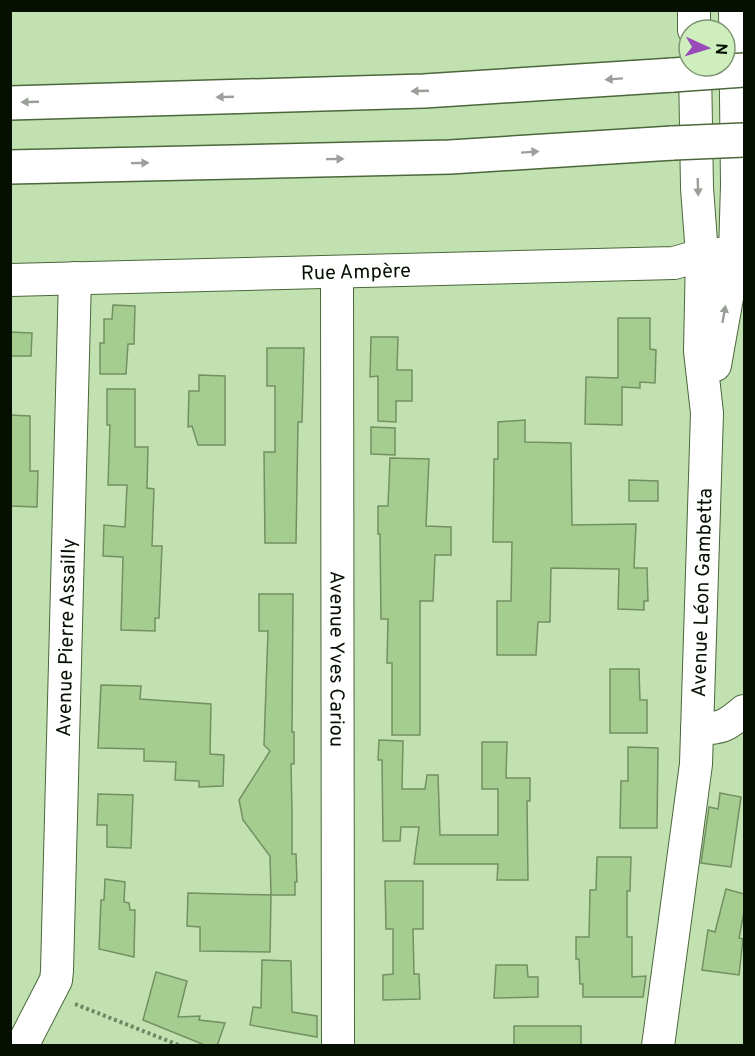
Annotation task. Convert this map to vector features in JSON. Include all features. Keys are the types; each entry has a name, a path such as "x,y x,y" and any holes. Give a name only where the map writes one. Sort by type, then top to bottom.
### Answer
{"highway":[{"path":"10,103 424,91 677,71"},
{"path":"10,166 450,157 744,140"}],"street":[{"name":"Avenue Léon Gambetta","path":"658,1046 696,771 707,413 735,253 737,185 735,10"},
{"name":"Avenue Léon Gambetta","path":"685,78 702,255 700,351 707,413"},
{"path":"702,255 735,253"},
{"name":"Rue Ampère","path":"10,280 674,263 702,255"},
{"name":"Avenue Yves Cariou","path":"337,273 338,1046"},
{"name":"Avenue Pierre Assailly","path":"22,1046 57,971 75,278"},
{"path":"696,729 728,725 744,711"}],"path":[{"path":"48,993 181,1046"}],"building":[{"path":"113,305 135,306 134,344 128,344 126,374 100,374 100,343 104,343 104,319 112,319"},
{"path":"618,318 650,318 650,349 656,350 655,383 640,382 640,388 622,387 622,425 585,424 586,377 618,378"},
{"path":"10,332 32,333 31,356 10,356"},
{"path":"371,337 398,337 397,370 412,370 412,401 396,401 396,422 378,421 378,376 370,377"},
{"path":"267,348 304,348 302,422 298,422 296,543 265,543 264,452 275,452 275,386 267,386"},
{"path":"199,375 225,376 225,445 198,445 192,426 188,427 189,391 199,391"},
{"path":"107,389 135,389 135,447 148,447 147,488 154,489 152,546 162,546 159,618 155,618 155,631 121,630 123,557 103,556 104,525 125,527 127,485 108,485 110,425 107,425"},
{"path":"10,415 30,416 30,471 38,471 37,507 10,506"},
{"path":"525,420 525,442 571,443 572,525 636,524 634,568 647,568 648,601 644,601 644,610 618,609 619,569 551,568 550,622 538,622 536,655 497,655 497,601 511,601 512,542 493,542 494,459 498,459 498,422"},
{"path":"371,427 395,428 395,455 371,454"},
{"path":"390,458 429,459 426,526 451,527 451,555 435,555 433,601 420,601 420,735 392,735 392,663 387,663 388,619 381,619 380,534 378,534 378,506 388,506"},
{"path":"629,480 658,481 658,501 629,501"},
{"path":"259,594 293,594 292,732 294,732 294,764 291,764 292,854 296,854 297,882 295,882 295,895 271,895 270,856 243,820 239,800 270,751 264,745 268,631 259,631"},
{"path":"610,669 639,669 640,700 647,700 647,733 610,733"},
{"path":"101,685 141,686 140,699 211,704 210,754 224,755 223,786 199,787 199,781 175,780 176,762 144,761 144,749 98,748"},
{"path":"379,740 403,741 402,789 425,789 427,775 438,775 440,835 498,835 498,789 482,789 482,742 507,742 506,778 530,778 530,801 527,801 528,880 497,880 498,864 414,864 419,827 401,827 400,841 383,841 382,760 378,760"},
{"path":"628,747 658,748 657,828 620,828 621,781 628,781"},
{"path":"720,793 741,797 731,867 701,863 709,807 718,809"},
{"path":"98,794 133,795 131,848 107,847 107,825 97,825"},
{"path":"597,857 631,857 630,891 627,891 627,937 632,937 632,977 646,976 643,997 583,997 579,959 576,959 576,937 589,937 590,890 596,890"},
{"path":"105,879 125,882 124,902 129,903 130,910 135,910 134,957 99,949 101,900 104,900"},
{"path":"385,881 423,881 423,929 413,929 414,974 419,974 420,999 383,1000 383,975 393,974 393,929 386,929"},
{"path":"726,889 744,894 744,912 739,938 743,939 739,975 702,970 708,930 715,932"},
{"path":"188,893 271,895 270,952 200,951 200,927 187,926"},
{"path":"262,960 291,961 292,1012 317,1016 317,1037 250,1025 253,1007 261,1008"},
{"path":"496,965 527,965 528,977 538,977 538,997 494,998"},
{"path":"156,972 187,981 178,1017 200,1016 199,1020 225,1023 217,1046 207,1046 143,1020"},
{"path":"514,1026 581,1026 581,1046 514,1046"}]}
